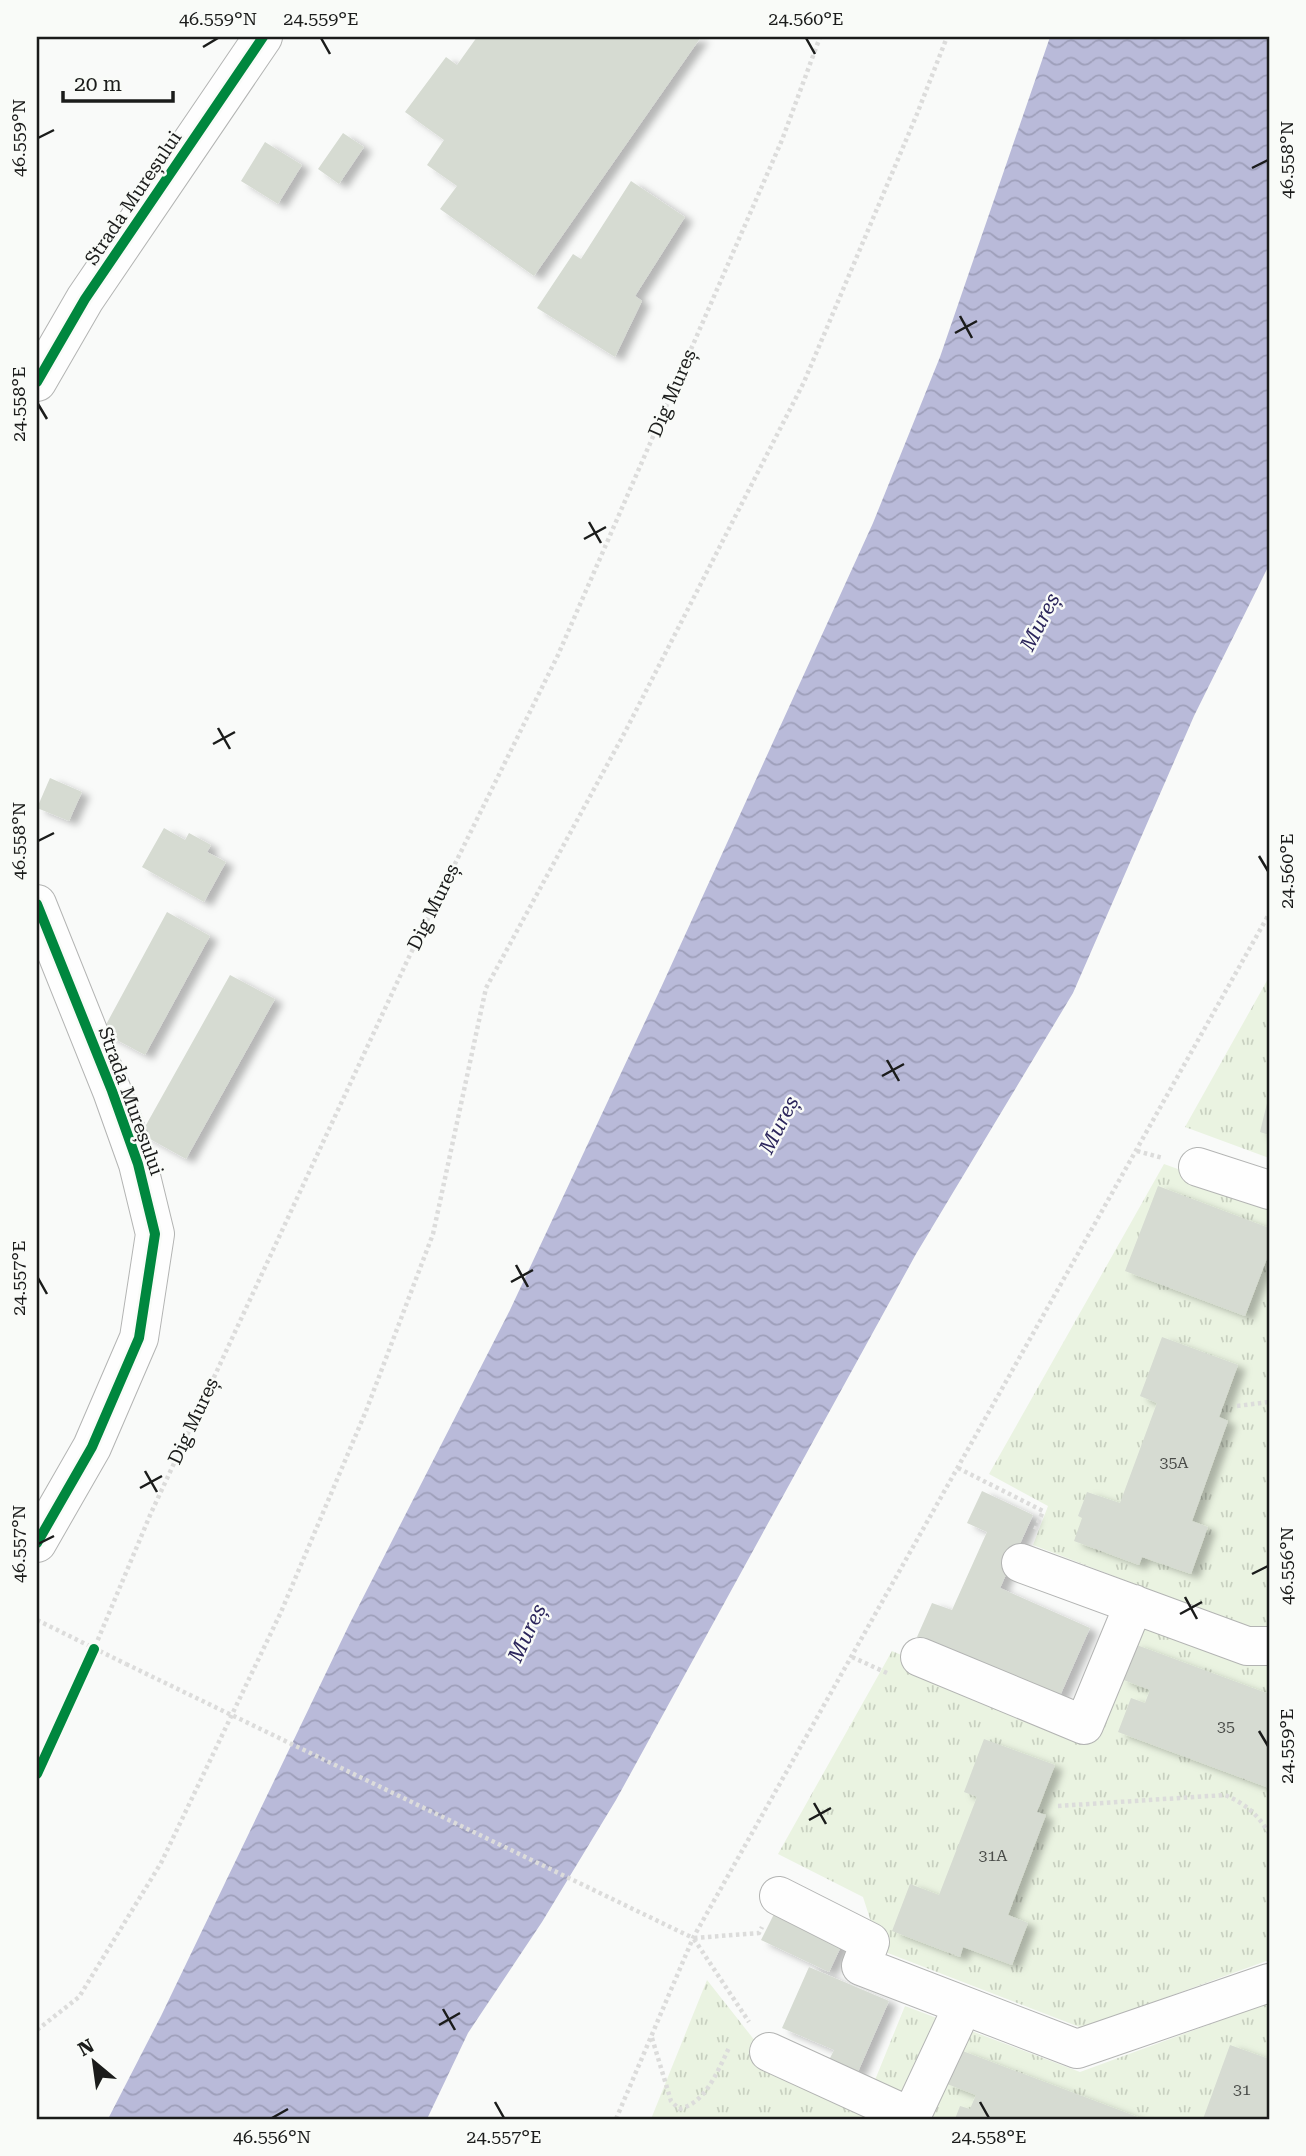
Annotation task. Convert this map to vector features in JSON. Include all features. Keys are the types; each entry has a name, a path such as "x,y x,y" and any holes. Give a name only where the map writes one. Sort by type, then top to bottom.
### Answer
{"street":[{"name":"Strada Mureșului","path":"37,382 85,299 263,37"},
{"name":"Strada Mureșului","path":"37,904 134,1152 155,1234 139,1338 92,1447 37,1543"},
{"path":"1198,1167 1269,1189"},
{"path":"1021,1563 1247,1646 1269,1646"},
{"path":"908,1667 1084,1725 1134,1605"},
{"path":"779,1896 870,1942 861,1966 1077,2049 1269,1983"},
{"path":"769,2052 911,2118 963,2006"}],"path":[{"path":"37,2030 79,1997 161,1863 281,1612 366,1411 433,1234 486,988 625,732 804,382 912,127 947,37"},
{"path":"616,2119 693,1938 1269,914"},
{"path":"1237,1406 1269,1402"},
{"path":"958,1468 1043,1511 1021,1563"},
{"path":"37,1620 693,1938 760,1933"},
{"path":"852,1657 908,1667"},
{"path":"1058,1806 1225,1795 1242,1802 1257,1814 1269,1833"},
{"path":"693,1938 730,1994"},
{"path":"739,2030 746,2017"},
{"path":"651,2036 671,2101 679,2109 692,2106 706,2091 733,2042"}],"green space":[{"path":"1269,977 1269,1158 1185,1127"},
{"path":"1164,1164 1269,1202 1269,1629 1252,1629 1033,1545 1048,1506 989,1474"},
{"path":"1111,1613 1269,1664 1269,1960 1082,2028 880,1950 863,1897 778,1854 892,1651 1066,1726"},
{"path":"707,1980 763,2051 862,2112 905,2006 1080,2072 1265,2004 1269,2006 1269,2119 651,2119"}],"water":[{"name":"Mureș","path":"1050,37 1269,37 1269,565 1194,716 1073,993 916,1254 616,1800 542,1922 468,2033 427,2119 108,2119 161,2016 349,1625 510,1310 659,992 873,523 940,357"}],"building":[{"path":"477,37 701,37 534,276 440,209 457,186 427,165 444,140 405,112 446,57 457,65"},
{"path":"343,133 364,147 339,184 318,169"},
{"path":"265,142 302,165 278,204 241,181"},
{"path":"631,181 685,217 635,296 642,301 615,357 537,308 573,254 581,259"},
{"path":"50,778 82,792 69,821 37,808"},
{"path":"164,828 185,840 189,833 211,845 207,852 226,862 204,902 142,867"},
{"path":"167,912 210,936 145,1055 102,1032"},
{"path":"230,975 275,999 186,1159 141,1134"},
{"path":"1269,1095 1269,1135 1260,1132"},
{"path":"1158,1186 1269,1228 1269,1253 1245,1316 1125,1271"},
{"path":"1162,1337 1238,1365 1219,1417 1228,1421 1192,1521 1208,1527 1191,1574 1142,1557 1139,1565 1074,1541 1082,1518 1078,1516 1087,1492 1120,1503 1157,1403 1140,1396"},
{"path":"982,1491 1033,1515 1000,1588 1090,1628 1059,1698 917,1637 932,1603 952,1610 987,1532 967,1523"},
{"path":"1134,1644 1269,1694 1269,1788 1118,1732 1131,1698 1145,1703 1150,1690 1121,1679"},
{"path":"984,1739 1055,1765 1037,1812 1046,1815 1008,1915 1028,1923 1012,1965 963,1947 960,1957 892,1931 910,1884 939,1895 977,1797 964,1792"},
{"path":"779,1904 846,1936 829,1972 761,1940"},
{"path":"809,1967 889,2001 857,2074 828,2062 834,2050 782,2028"},
{"path":"1230,2045 1269,2059 1269,2119 1203,2119"},
{"path":"960,2050 1143,2119 955,2119 960,2106 970,2109 976,2095 947,2084"}],"cycle path":[{"path":"37,382 85,299 263,37"},
{"path":"37,904 112,1091 138,1164 155,1234 139,1338 92,1447 37,1543"},
{"path":"37,1774 94,1649"}]}
